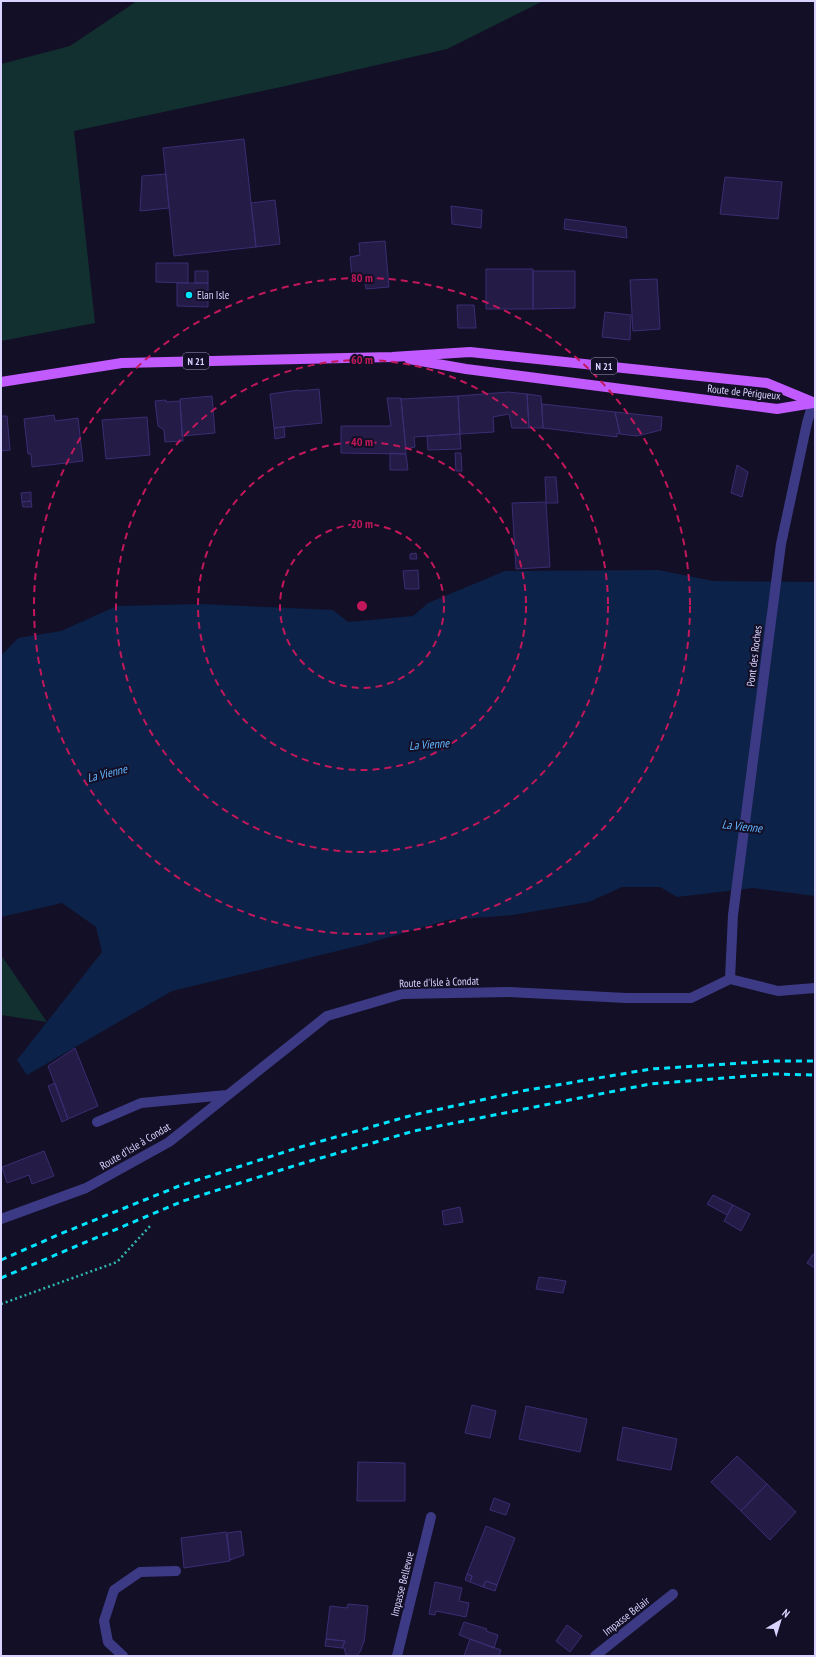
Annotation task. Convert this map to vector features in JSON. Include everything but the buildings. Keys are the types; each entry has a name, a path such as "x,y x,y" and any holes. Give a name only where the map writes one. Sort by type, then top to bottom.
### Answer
{"main road":[{"name":"Route de Périgueux","path":"392,357 470,352 767,383 814,403"},
{"name":"N 21","path":"1,382 122,363 392,357"},
{"name":"Route de Périgueux","path":"392,357 466,369 777,409 814,403"}],"street":[{"name":"Pont des Roches","path":"730,978 733,915 781,544 807,423 814,403"},
{"path":"730,978 778,991 815,988"},
{"name":"Route d'Isle à Condat","path":"1,1219 86,1188 169,1142 327,1016 402,994 509,992 626,998 691,998 730,978"},
{"path":"97,1122 141,1103 227,1095"},
{"name":"Impasse Bellevue","path":"397,1656 431,1517"},
{"path":"123,1656 108,1642 104,1621 114,1590 140,1572 176,1571"},
{"name":"Impasse Belair","path":"595,1656 673,1594"}],"path":[{"path":"1,1304 117,1262 151,1225"}],"green space":[{"path":"137,1 543,1 447,49 281,87 74,131 95,323 1,341 1,64 70,46"},
{"path":"1,955 47,1022 1,1015"}],"water":[{"name":"La Vienne","path":"659,570 713,581 815,582 815,896 753,888 677,897 660,887 622,887 589,902 513,915 448,920 362,945 172,991 27,1075 17,1060 102,952 96,927 62,903 1,917 1,656 18,638 61,631 117,606 200,604 333,610 348,622 413,616 428,603 505,571"}],"railway":[{"path":"1,1260 60,1234 179,1186 297,1148 413,1115 522,1091 651,1069 773,1061 815,1061"},
{"path":"1,1278 183,1201 300,1164 414,1131 650,1084 774,1074 815,1075"}],"place":[{"name":"Elan Isle","path":"189,295"}]}
